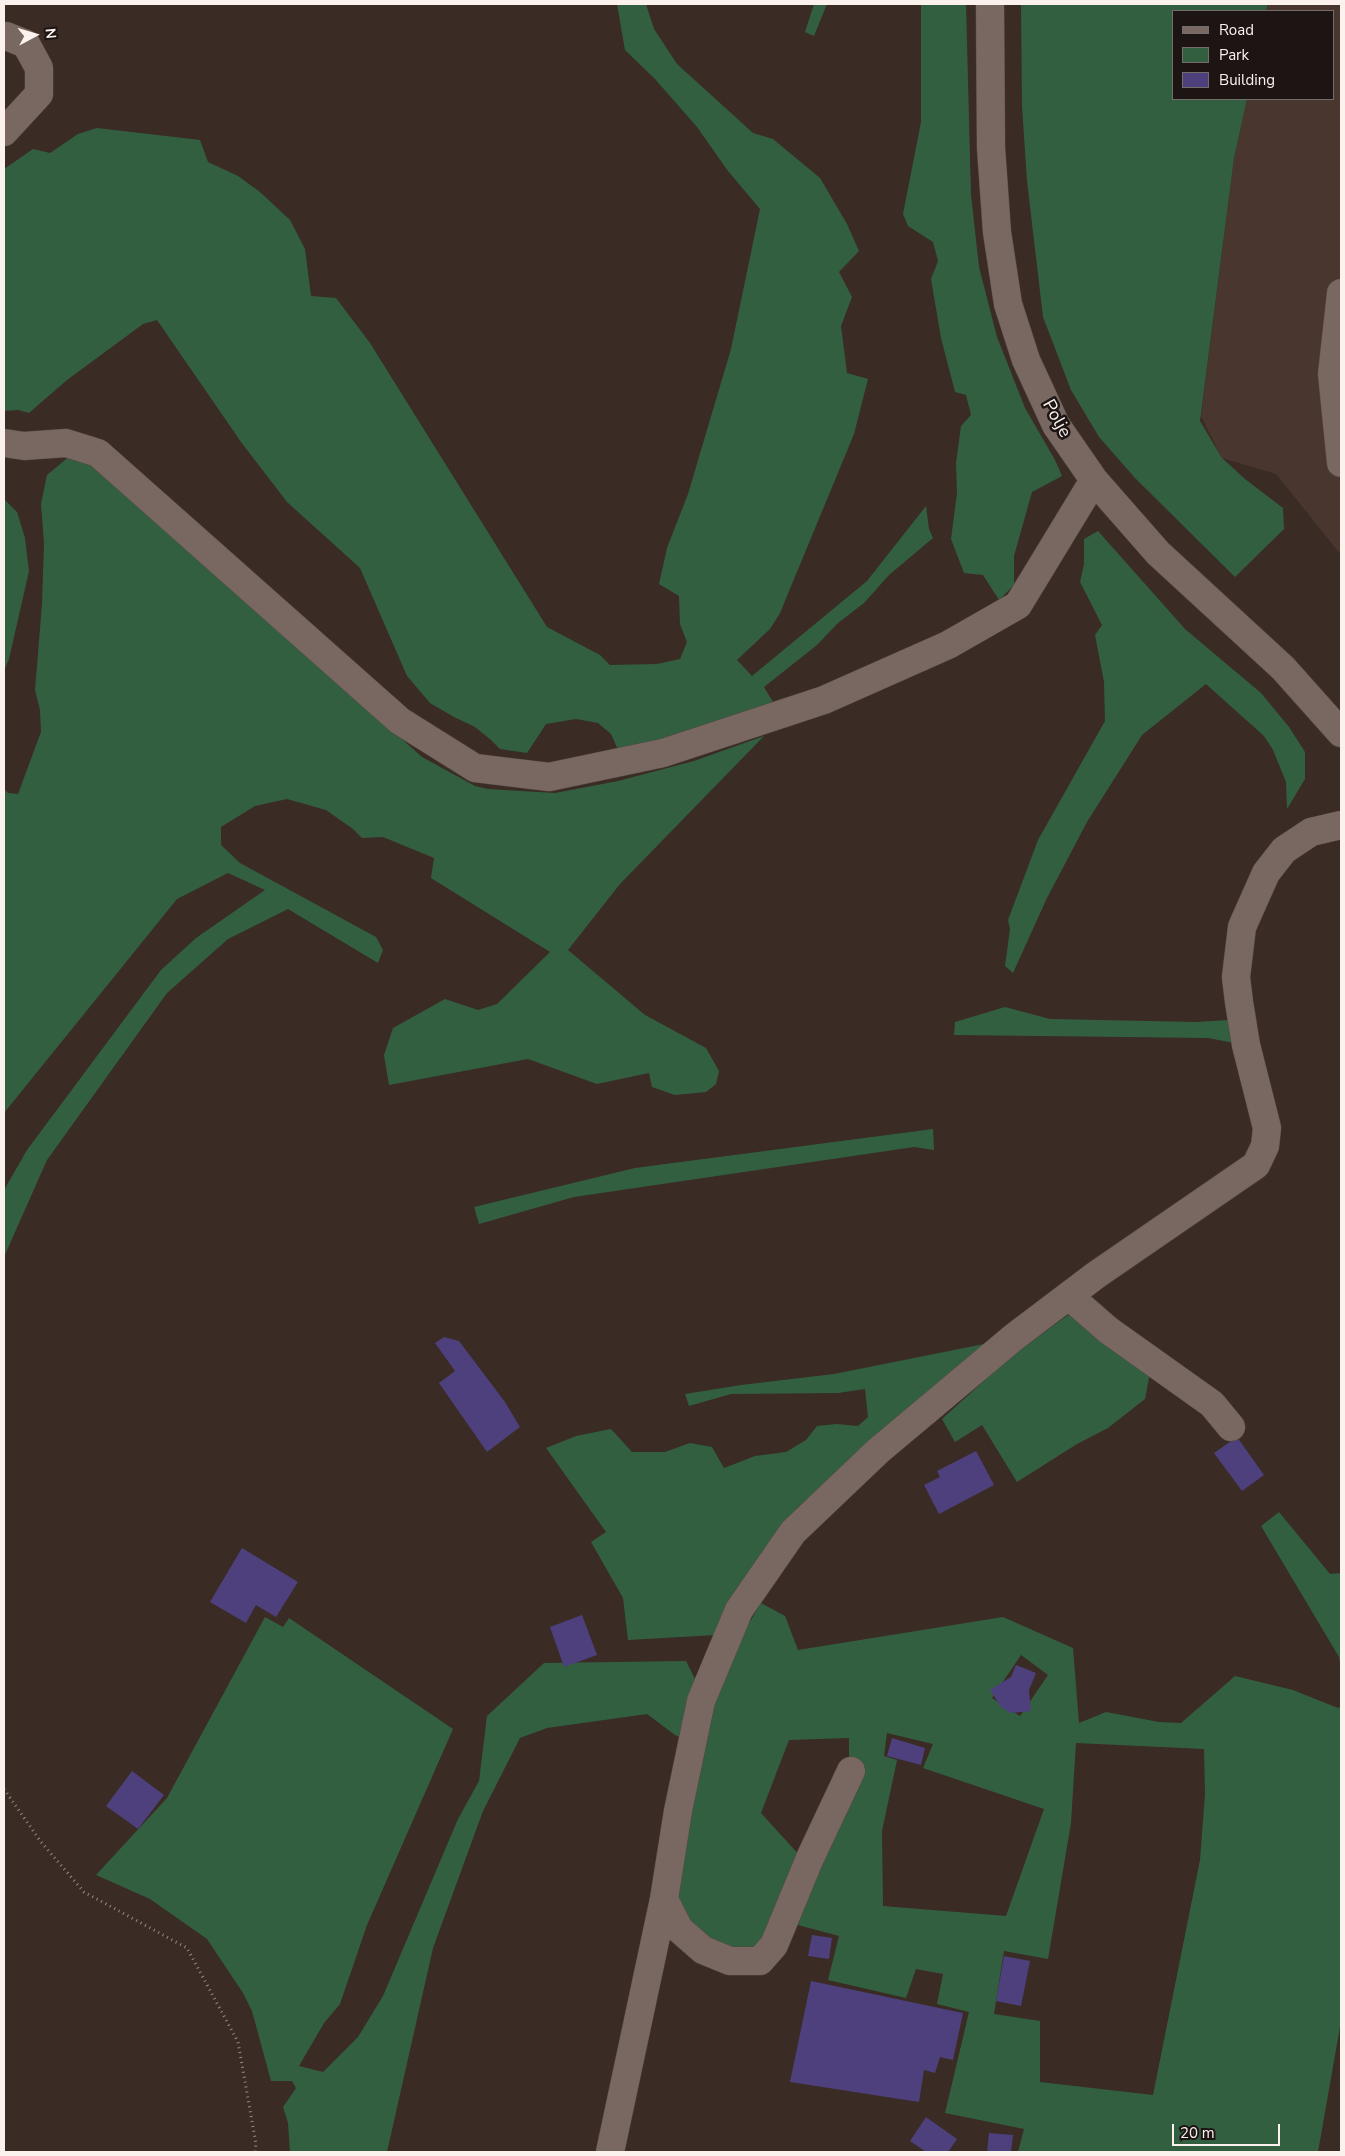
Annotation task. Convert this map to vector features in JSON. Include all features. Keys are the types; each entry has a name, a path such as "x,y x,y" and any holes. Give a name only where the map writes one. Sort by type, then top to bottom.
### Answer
{"street":[{"name":"Polje","path":"990,4 991,148 996,232 1008,304 1026,360 1056,425 1094,480 1158,553 1283,668 1341,733"},
{"path":"4,37 6,36 26,44 39,68 39,94 4,132"},
{"path":"1341,293 1332,374 1341,463"},
{"path":"4,443 24,446 66,443 98,452 400,721 475,768 549,777 663,753 824,700 948,645 1018,605 1094,480"},
{"path":"610,2152 664,1899 678,1811 700,1701 739,1610 793,1532 878,1451 1014,1337 1069,1296 1256,1165 1265,1146 1267,1128 1246,1045 1239,1002 1236,977 1242,927 1266,873 1284,850 1311,832 1341,825"},
{"path":"1069,1296 1108,1330 1212,1404 1231,1428"},
{"path":"664,1899 680,1929 703,1950 730,1961 760,1962 774,1945 810,1858 852,1771"}],"path":[{"path":"4,1789 41,1842 84,1892 187,1948 238,2042 256,2144 255,2152"}],"shaded area":[{"path":"1268,4 1341,4 1341,555 1276,474 1222,458 1201,416 1234,158 1247,100 1335,100 1335,10 1266,10"}],"green space":[{"path":"617,4 646,4 654,29 677,64 753,133 773,139 820,178 847,224 859,251 839,272 852,297 841,326 847,373 868,379 854,434 780,613 770,629 737,660 752,676 867,581 926,506 929,529 933,538 889,575 864,603 838,623 817,645 764,687 773,702 706,726 619,752 611,734 598,723 576,719 546,724 527,753 500,749 475,727 430,703 407,676 360,568 287,502 241,442 157,320 143,324 67,380 29,413 18,410 4,411 4,169 33,149 50,153 78,134 97,128 200,140 208,162 238,176 260,192 290,220 305,249 311,296 336,298 370,343 547,627 600,655 610,665 657,664 680,659 687,642 680,624 679,596 659,584 667,548 688,494 731,349 760,209 728,171 697,127 655,79 625,50"},
{"path":"814,4 827,4 814,36 805,32"},
{"path":"921,4 966,4 971,195 979,267 997,337 1025,408 1062,476 1032,492 1014,556 1014,585 999,600 983,575 964,573 951,539 957,493 956,463 961,426 971,415 966,395 955,392 941,338 931,279 938,261 933,242 908,226 903,214 921,122"},
{"path":"1021,4 1268,4 1266,10 1172,10 1172,100 1247,100 1234,158 1200,421 1222,458 1245,479 1283,508 1284,529 1235,577 1135,478 1099,437 1071,390 1043,317 1027,181 1022,106"},
{"path":"77,450 422,757 475,786 488,789 555,793 618,781 694,761 764,736 620,884 568,950 645,1015 706,1048 719,1071 716,1084 706,1092 675,1095 652,1087 649,1073 597,1084 528,1059 389,1085 384,1055 393,1028 445,999 478,1010 497,1004 550,952 431,878 434,858 383,837 362,838 353,829 326,810 287,799 255,806 221,827 221,845 240,863 376,937 383,950 378,963 288,909 228,939 167,993 47,1160 4,1257 4,1190 27,1150 161,970 196,938 265,890 228,873 177,899 4,1113 4,789 8,793 18,794 41,732 40,710 35,690 42,604 44,543 41,504 47,475"},
{"path":"4,499 17,512 25,538 29,571 9,659 4,671"},
{"path":"1098,531 1185,629 1261,693 1289,727 1305,752 1305,779 1287,809 1286,782 1273,750 1264,736 1206,684 1142,735 1087,822 1047,898 1013,973 1005,966 1010,929 1008,920 1038,840 1105,721 1104,682 1095,635 1102,625 1080,582 1084,564 1084,539"},
{"path":"1005,1007 1050,1019 1196,1022 1229,1020 1234,1043 1208,1038 954,1035 955,1022"},
{"path":"933,1129 934,1150 914,1147 574,1197 479,1224 474,1207 635,1168"},
{"path":"1072,1312 1150,1373 1145,1399 1108,1428 1077,1444 1017,1482 982,1425 955,1442 942,1419 1008,1359"},
{"path":"989,1343 949,1377 924,1395 797,1508 754,1569 716,1635 628,1640 623,1598 591,1542 606,1532 546,1448 576,1436 611,1429 632,1452 665,1452 690,1443 712,1447 724,1468 755,1456 786,1452 806,1440 817,1426 837,1424 858,1426 868,1417 865,1389 838,1393 731,1394 689,1406 685,1394 834,1374"},
{"path":"1279,1512 1330,1574 1341,1573 1341,1671 1339,1657 1261,1526"},
{"path":"761,1603 785,1616 798,1650 1003,1617 1073,1648 1079,1723 1106,1712 1159,1722 1181,1723 1235,1676 1293,1690 1338,1708 1341,1706 1341,2021 1318,2152 1018,2152 1024,2129 945,2113 969,2012 937,2004 943,1974 916,1969 906,1998 828,1980 839,1936 798,1925 825,1847 865,1767 849,1761 849,1738 789,1740 761,1813 802,1858 775,1925 751,1956 726,1952 687,1924 672,1888 711,1701 736,1645","holes":["1021,1655 1048,1675 1020,1716 992,1698","887,1733 933,1744 923,1768 1044,1809 1006,1916 883,1906 882,1831 897,1760 884,1756","1076,1743 1204,1749 1205,1794 1200,1860 1153,2095 1040,2082 1040,2021 994,2014 1004,1951 1048,1959 1071,1823"]},
{"path":"265,1617 283,1627 289,1618 453,1729 367,1925 340,2004 324,2023 299,2066 323,2072 358,2037 383,1996 458,1819 479,1781 487,1716 544,1663 686,1661 697,1683 686,1740 675,1735 647,1714 547,1728 520,1738 483,1811 433,1948 387,2152 290,2152 288,2123 283,2107 296,2088 292,2081 271,2081 252,2011 243,1993 207,1939 150,1899 96,1875 167,1798"}],"building":[{"path":"444,1337 459,1341 505,1402 520,1427 487,1452 439,1383 455,1371 435,1343"},
{"path":"1237,1437 1264,1475 1242,1491 1214,1453"},
{"path":"976,1451 994,1485 939,1514 924,1485 940,1477 937,1471"},
{"path":"242,1548 298,1582 276,1617 256,1605 246,1623 210,1602"},
{"path":"582,1615 597,1655 564,1667 550,1627"},
{"path":"1016,1665 1036,1673 1029,1690 1031,1711 1011,1713 1001,1707 990,1690 1011,1677"},
{"path":"892,1738 925,1748 921,1765 887,1756"},
{"path":"132,1771 164,1795 138,1829 106,1806"},
{"path":"812,1935 832,1938 829,1959 808,1956"},
{"path":"1004,1956 1030,1961 1021,2006 996,2001"},
{"path":"811,1981 963,2013 953,2060 940,2057 935,2073 924,2070 919,2102 790,2082"},
{"path":"926,2117 957,2139 948,2152 926,2152 910,2141"},
{"path":"989,2133 1013,2135 1011,2152 987,2152"}]}
